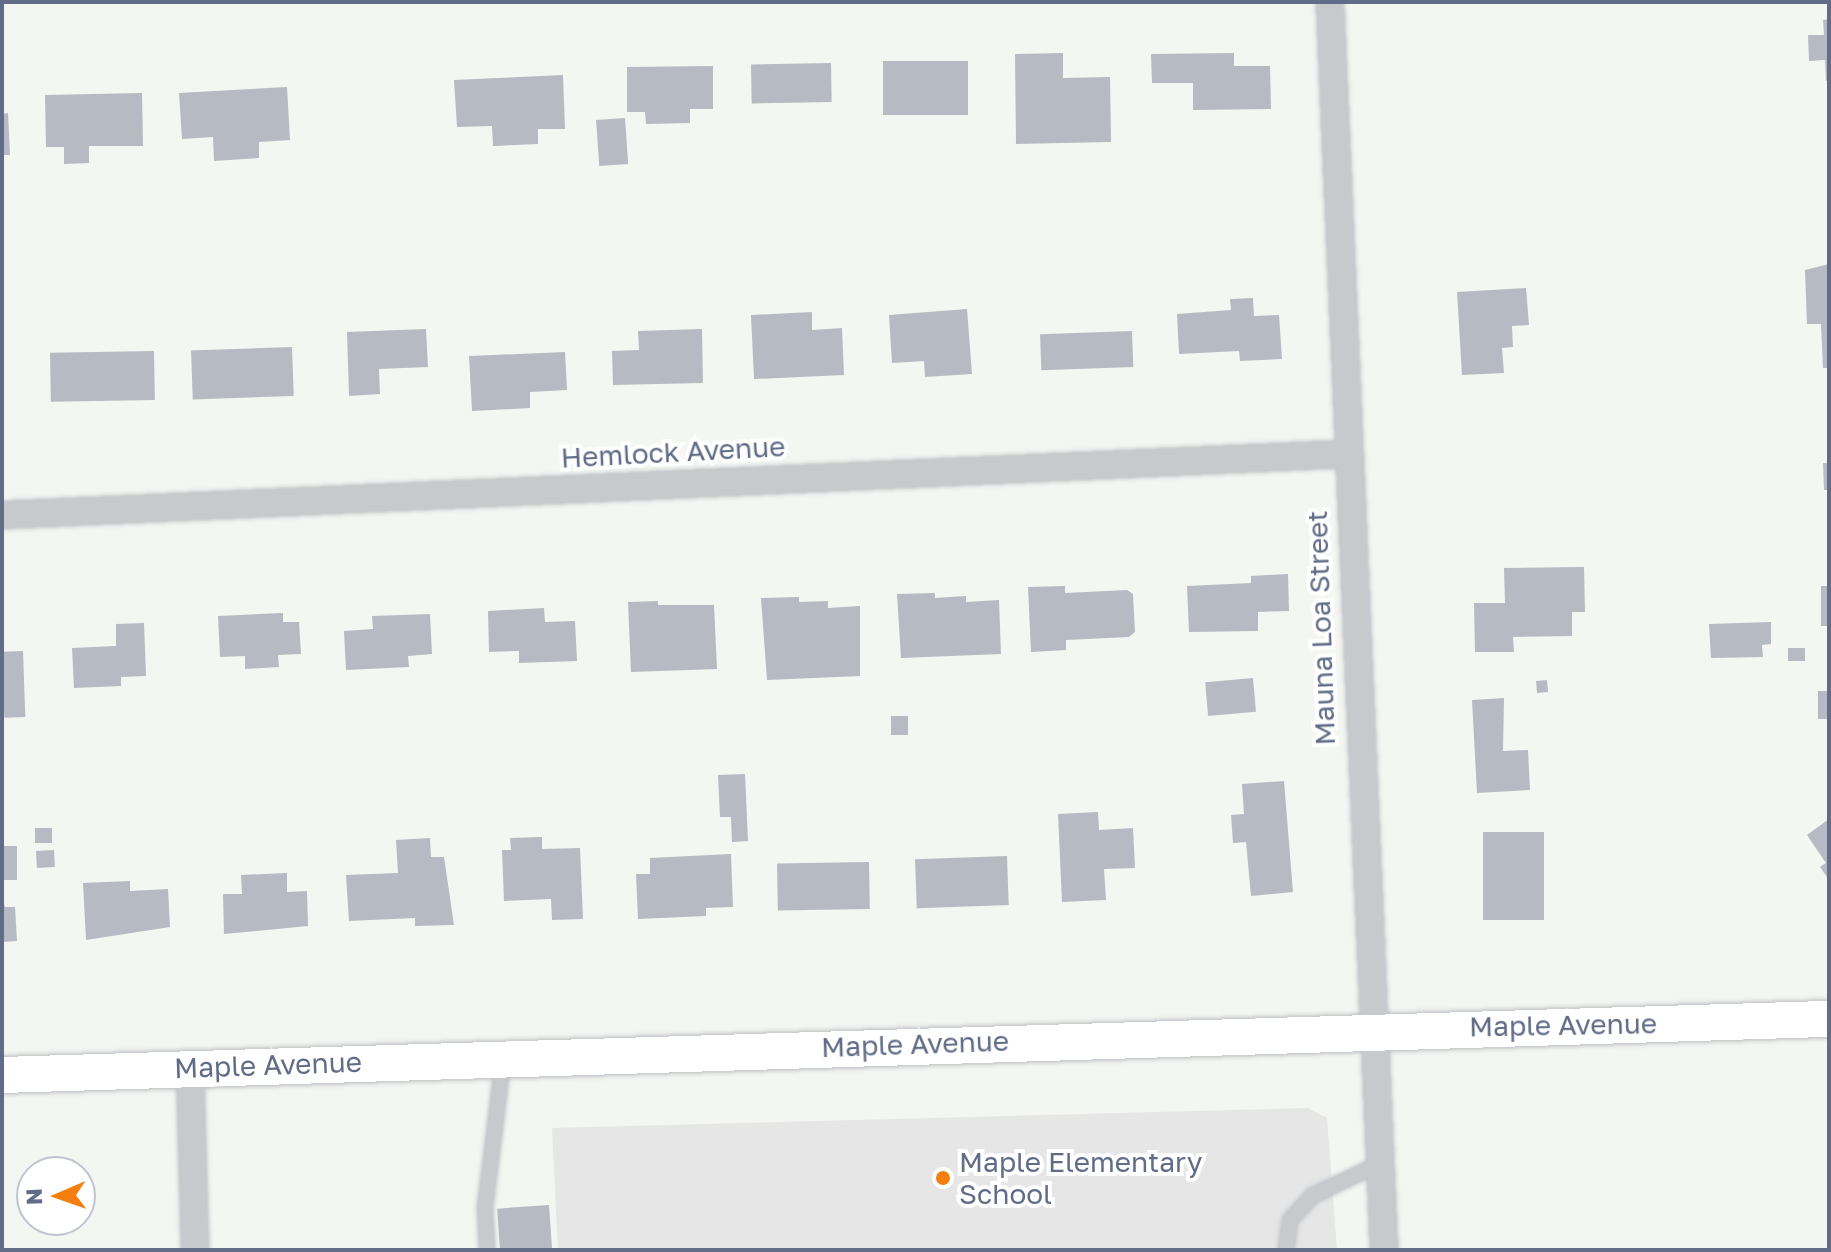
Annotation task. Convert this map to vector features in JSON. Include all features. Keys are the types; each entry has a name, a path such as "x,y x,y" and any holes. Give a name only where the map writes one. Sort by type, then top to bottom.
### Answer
{"street":[{"name":"Mauna Loa Street","path":"1330,2 1370,1030 1384,1250"},
{"name":"Hemlock Avenue","path":"2,515 1346,454"},
{"name":"Maple Avenue","path":"2,1075 1370,1030 1829,1019"},
{"path":"190,1068 195,1250"}],"lane":[{"path":"487,1250 485,1208 504,1057"},
{"path":"1286,1250 1290,1220 1312,1196 1379,1164"}],"shaded area":[{"name":"Maple Elementary School","path":"1308,1108 1327,1118 1337,1250 558,1250 552,1128"}],"building":[{"path":"1829,19 1829,81 1826,81 1825,60 1809,61 1808,35 1824,35 1823,20"},
{"path":"1063,53 1063,78 1110,77 1111,142 1016,144 1015,54"},
{"path":"1234,53 1234,66 1270,66 1271,109 1193,110 1193,83 1152,83 1151,54"},
{"path":"883,61 968,61 968,115 883,115"},
{"path":"831,63 832,102 752,103 751,64"},
{"path":"713,66 713,109 690,109 690,123 646,124 645,112 627,112 627,67"},
{"path":"563,75 565,129 538,129 538,144 493,146 492,126 457,127 454,80"},
{"path":"287,87 290,140 259,142 259,158 214,161 213,137 182,139 179,93"},
{"path":"142,93 143,146 89,146 89,163 64,164 64,147 46,147 45,95"},
{"path":"8,113 10,155 2,155 2,114"},
{"path":"625,118 628,164 599,166 596,120"},
{"path":"1829,264 1829,368 1823,368 1821,324 1807,324 1805,270"},
{"path":"1526,288 1529,325 1512,326 1513,347 1502,348 1504,373 1462,375 1457,292"},
{"path":"1253,298 1254,316 1279,315 1282,359 1240,361 1239,351 1179,354 1177,314 1231,310 1230,299"},
{"path":"967,309 972,374 925,377 924,361 892,363 889,315"},
{"path":"812,312 812,330 842,328 844,375 754,379 751,315"},
{"path":"426,329 428,367 379,369 380,394 349,396 347,332"},
{"path":"702,329 703,383 613,385 612,351 639,350 638,331"},
{"path":"1132,331 1133,367 1041,370 1040,334"},
{"path":"292,347 294,396 193,399 191,351"},
{"path":"154,351 155,400 51,402 50,353"},
{"path":"565,352 567,390 530,392 530,408 472,411 469,356"},
{"path":"1823,463 1829,463 1829,490 1824,490"},
{"path":"1584,567 1585,612 1572,612 1572,636 1513,637 1514,652 1475,652 1474,603 1505,603 1504,568"},
{"path":"1288,574 1289,611 1258,612 1258,631 1189,632 1187,586 1251,583 1251,576"},
{"path":"1065,586 1065,593 1127,590 1133,594 1135,632 1129,637 1066,640 1066,650 1031,652 1028,587"},
{"path":"1821,586 1829,586 1829,626 1821,626"},
{"path":"935,593 935,598 966,596 966,602 999,600 1001,654 901,658 897,594"},
{"path":"799,597 799,602 828,601 828,608 860,606 860,676 767,680 761,598"},
{"path":"658,601 658,605 714,605 717,669 631,672 628,602"},
{"path":"544,608 545,622 575,621 577,661 519,663 519,651 489,652 488,611"},
{"path":"283,613 283,622 299,622 301,654 278,655 279,667 245,669 245,656 220,657 218,616"},
{"path":"430,614 432,654 408,656 409,667 346,670 344,631 373,629 372,616"},
{"path":"1771,622 1771,644 1762,645 1763,657 1711,658 1709,624"},
{"path":"144,623 146,676 121,677 121,686 74,688 72,648 116,646 116,624"},
{"path":"1788,648 1805,648 1805,661 1788,661"},
{"path":"23,651 25,717 4,718 2,652"},
{"path":"1253,678 1256,712 1208,716 1205,682"},
{"path":"1547,680 1548,692 1537,693 1536,681"},
{"path":"1818,691 1829,691 1829,719 1818,719"},
{"path":"1504,698 1503,751 1528,750 1530,790 1477,793 1472,700"},
{"path":"891,716 908,716 908,735 891,735"},
{"path":"745,774 748,841 732,842 731,817 720,817 718,775"},
{"path":"1284,781 1293,892 1251,896 1246,842 1233,843 1231,815 1244,814 1242,784"},
{"path":"1098,812 1099,830 1133,828 1135,868 1104,869 1106,900 1062,902 1058,814"},
{"path":"1829,819 1829,880 1820,867 1826,863 1807,835"},
{"path":"35,828 52,828 52,843 35,843"},
{"path":"1483,832 1544,832 1544,920 1483,920"},
{"path":"542,837 542,849 580,848 583,919 552,920 551,899 504,901 502,850 511,850 510,838"},
{"path":"430,838 431,857 444,857 454,925 415,926 415,918 349,921 346,875 398,873 396,840"},
{"path":"2,846 17,846 17,880 2,880"},
{"path":"54,850 55,867 37,868 36,851"},
{"path":"731,854 733,907 706,908 706,916 638,919 636,874 650,874 650,858"},
{"path":"1007,856 1009,905 917,908 915,859"},
{"path":"869,862 870,909 778,911 777,864"},
{"path":"287,873 287,892 307,891 308,926 224,934 223,894 242,894 241,875"},
{"path":"130,881 130,891 168,889 170,927 86,940 83,883"},
{"path":"2,898 5,907 15,907 17,941 2,942"},
{"path":"549,1205 552,1250 500,1250 497,1209"}],"place":[{"name":"Maple Elementary School","path":"943,1178"}]}
